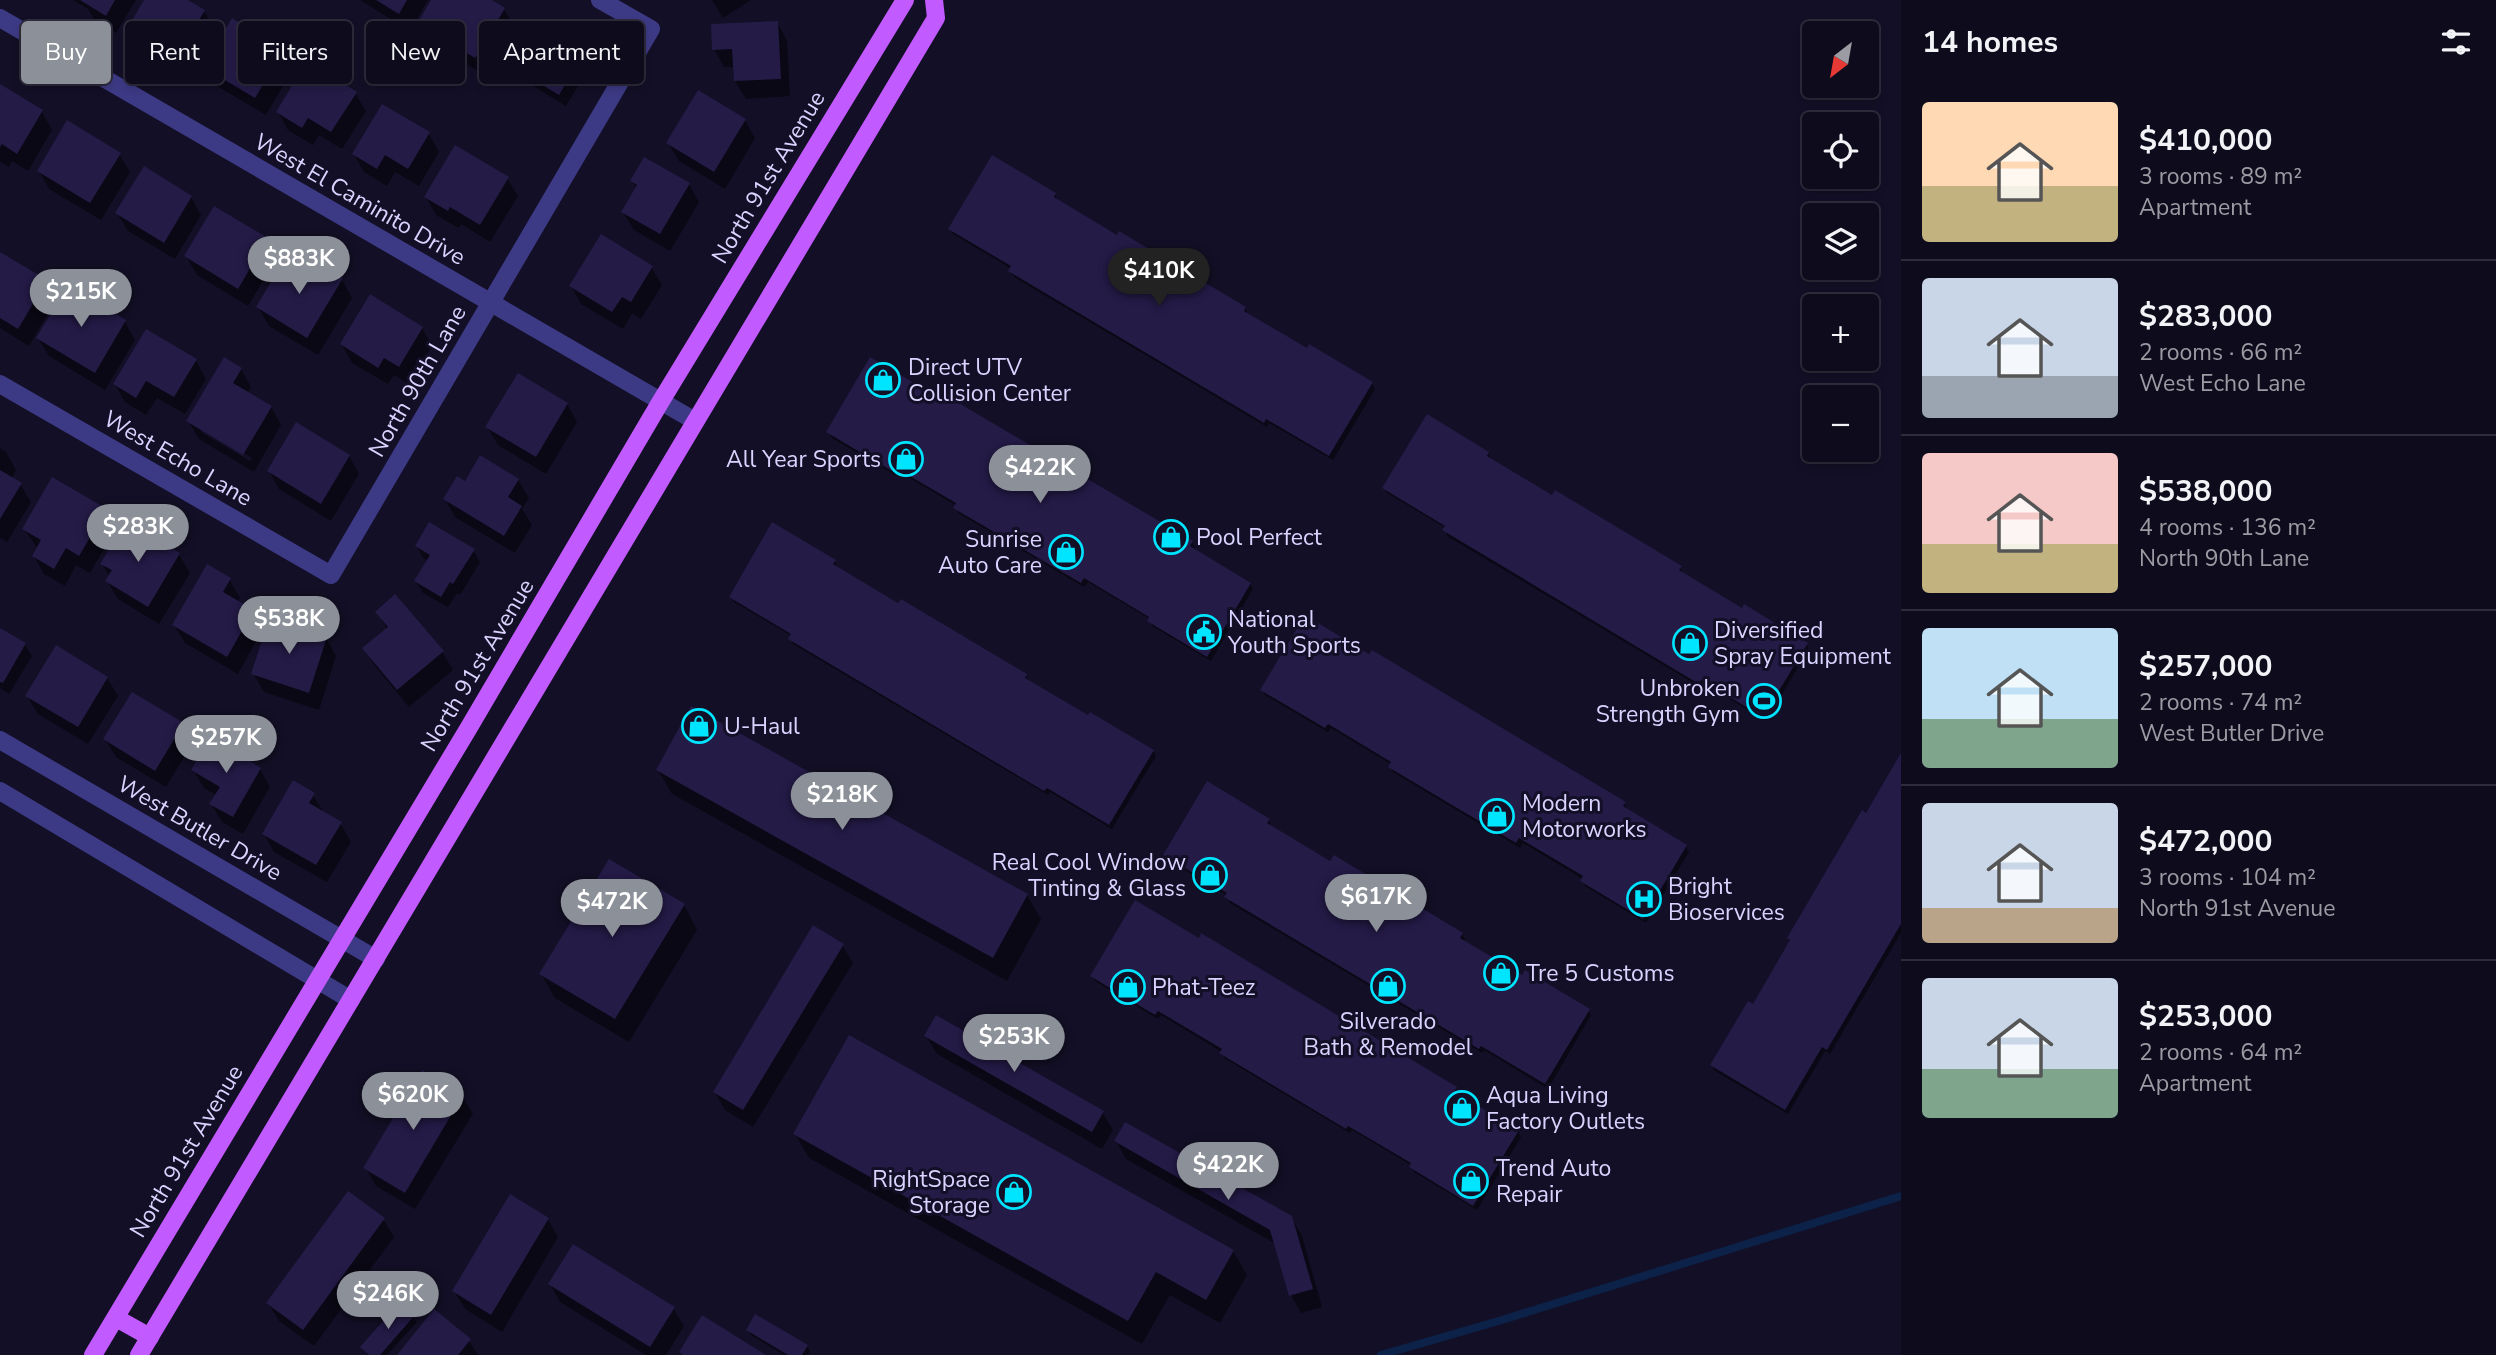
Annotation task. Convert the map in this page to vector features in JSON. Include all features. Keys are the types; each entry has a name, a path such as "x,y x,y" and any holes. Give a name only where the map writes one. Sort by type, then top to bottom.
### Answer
{"main road":[{"name":"North 91st Avenue","path":"93,1355 661,401 905,0"},
{"path":"139,1355 936,18 934,0"},
{"path":"116,1318 150,1337"}],"street":[{"name":"North 90th Lane","path":"331,575 651,29 600,0"},
{"name":"West El Caminito Drive","path":"0,18 695,421"},
{"name":"West Echo Lane","path":"0,384 331,575"},
{"name":"West Butler Drive","path":"0,740 376,958"},
{"path":"0,791 351,1000"}],"building":[{"path":"80,0 115,0 106,16"},
{"path":"144,0 188,0 205,10 198,21 132,21"},
{"path":"376,0 407,0 399,14"},
{"path":"431,0 492,0 505,8 497,21 479,21 479,51 475,58 465,52 465,21 419,21"},
{"path":"232,18 238,22 238,84 263,84 255,98 224,80 224,32"},
{"path":"778,21 781,79 734,81 732,49 712,50 711,24"},
{"path":"0,84 43,110 17,154 2,144 0,147"},
{"path":"293,84 344,84 357,92 331,132 308,118 302,128 276,112"},
{"path":"541,84 565,84 559,95"},
{"path":"698,90 746,119 714,172 666,143"},
{"path":"382,104 430,132 408,169 385,155 377,169 352,154"},
{"path":"67,120 121,153 90,203 37,171"},
{"path":"455,145 509,177 480,225 450,207 448,211 424,197"},
{"path":"992,155 1056,193 1054,197 1117,235 1119,231 1246,307 1244,311 1307,348 1309,344 1373,382 1329,456 1266,419 1264,423 1008,271 1011,266 948,229"},
{"path":"644,157 690,183 660,234 621,212 637,185 630,181"},
{"path":"144,166 192,196 164,243 115,213"},
{"path":"214,206 268,238 238,289 184,256"},
{"path":"601,234 653,266 631,302 622,297 612,312 569,286"},
{"path":"0,252 47,280 18,329 0,318"},
{"path":"284,260 309,274 316,263 343,278 307,338 256,307"},
{"path":"68,285 126,320 95,373 36,338"},
{"path":"370,294 423,327 399,367 384,358 378,368 340,344"},
{"path":"146,329 197,359 174,397 146,381 136,398 113,384"},
{"path":"224,357 242,368 233,383 272,406 243,455 186,421"},
{"path":"870,357 933,394 935,389 1193,541 1190,546 1251,583 1207,657 1147,621 1149,617 1084,578 1081,583 953,508 956,503 894,467 892,471 826,432"},
{"path":"518,373 568,403 536,457 485,427"},
{"path":"1427,414 1489,452 1487,456 1552,495 1555,490 1682,566 1679,570 1742,608 1744,604 1808,643 1763,717 1701,680 1699,684 1442,530 1445,526 1382,488"},
{"path":"296,422 350,455 321,504 267,471"},
{"path":"480,455 519,479 508,497 522,506 504,536 443,499 457,476 465,481"},
{"path":"0,470 22,483 0,519"},
{"path":"52,477 107,509 79,556 66,548 54,569 32,556 41,540 22,529"},
{"path":"126,521 180,553 148,607 105,581 112,570 100,564"},
{"path":"429,522 475,549 453,584 450,582 441,597 414,581 430,555 415,546"},
{"path":"772,522 836,560 833,564 898,603 901,599 1027,674 1025,678 1154,750 1109,825 1047,788 1044,791 788,639 791,634 729,597"},
{"path":"207,564 231,578 223,592 254,610 227,657 172,625"},
{"path":"395,594 444,651 397,690 362,648 388,627 375,612"},
{"path":"1305,615 1369,654 1372,650 1626,802 1623,806 1687,845 1643,919 1580,881 1583,876 1519,838 1516,843 1388,767 1391,762 1328,724 1325,728 1260,690"},
{"path":"269,619 327,637 309,693 251,674"},
{"path":"0,628 26,643 3,683 0,682"},
{"path":"56,645 108,677 78,727 25,696"},
{"path":"132,692 184,723 155,771 103,739"},
{"path":"691,706 1028,894 993,958 656,770"},
{"path":"211,736 261,768 233,817 209,804 220,787 191,770"},
{"path":"1901,753 1901,924 1827,1050 1822,1047 1785,1110 1710,1065 1748,1001 1753,1004 1790,940 1787,938 1862,810 1866,813"},
{"path":"293,780 315,793 309,803 342,822 316,865 262,834"},
{"path":"1207,781 1270,819 1267,823 1330,861 1334,855 1463,933 1460,938 1522,975 1525,970 1590,1009 1545,1084 1481,1046 1479,1049 1224,897 1227,893 1163,855"},
{"path":"609,859 685,904 615,1019 539,974"},
{"path":"1135,900 1199,938 1201,933 1457,1087 1454,1092 1519,1130 1473,1206 1409,1167 1411,1163 1348,1126 1346,1129 1219,1053 1222,1049 1158,1011 1155,1015 1090,976"},
{"path":"813,925 844,944 743,1110 713,1092"},
{"path":"936,1015 1104,1111 1092,1132 924,1036"},
{"name":"RightSpace Storage","path":"849,1035 1234,1250 1206,1300 1156,1272 1128,1321 793,1134"},
{"path":"422,1070 463,1095 405,1193 363,1168"},
{"path":"1125,1122 1292,1216 1313,1289 1289,1296 1270,1230 1114,1141"},
{"path":"348,1191 385,1218 303,1330 266,1303"},
{"path":"510,1194 549,1218 491,1315 452,1291"},
{"path":"573,1244 675,1307 650,1347 548,1284"},
{"path":"400,1302 415,1315 380,1355 369,1355 360,1347"},
{"path":"434,1309 471,1339 458,1355 397,1355"},
{"path":"755,1314 808,1345 802,1355 788,1355 746,1330"},
{"path":"702,1315 766,1355 683,1355 679,1352"}],"waterway":[{"path":"1381,1355 1901,1196"}],"place":[{"name":"Direct UTV Collision Center","path":"883,380"},
{"name":"All Year Sports","path":"906,459"},
{"name":"Pool Perfect","path":"1171,537"},
{"name":"Sunrise Auto Care","path":"1066,552"},
{"name":"National Youth Sports","path":"1204,632"},
{"name":"Diversified Spray Equipment","path":"1690,643"},
{"name":"Unbroken Strength Gym","path":"1764,701"},
{"name":"U-Haul","path":"699,726"},
{"name":"Modern Motorworks","path":"1497,816"},
{"name":"Real Cool Window Tinting & Glass","path":"1210,875"},
{"name":"Bright Bioservices","path":"1644,899"},
{"name":"Tre 5 Customs","path":"1501,973"},
{"name":"Silverado Bath & Remodel","path":"1388,986"},
{"name":"Phat-Teez","path":"1128,987"},
{"name":"Aqua Living Factory Outlets","path":"1462,1108"},
{"name":"Trend Auto Repair","path":"1471,1181"},
{"name":"RightSpace Storage","path":"1014,1192"}]}
